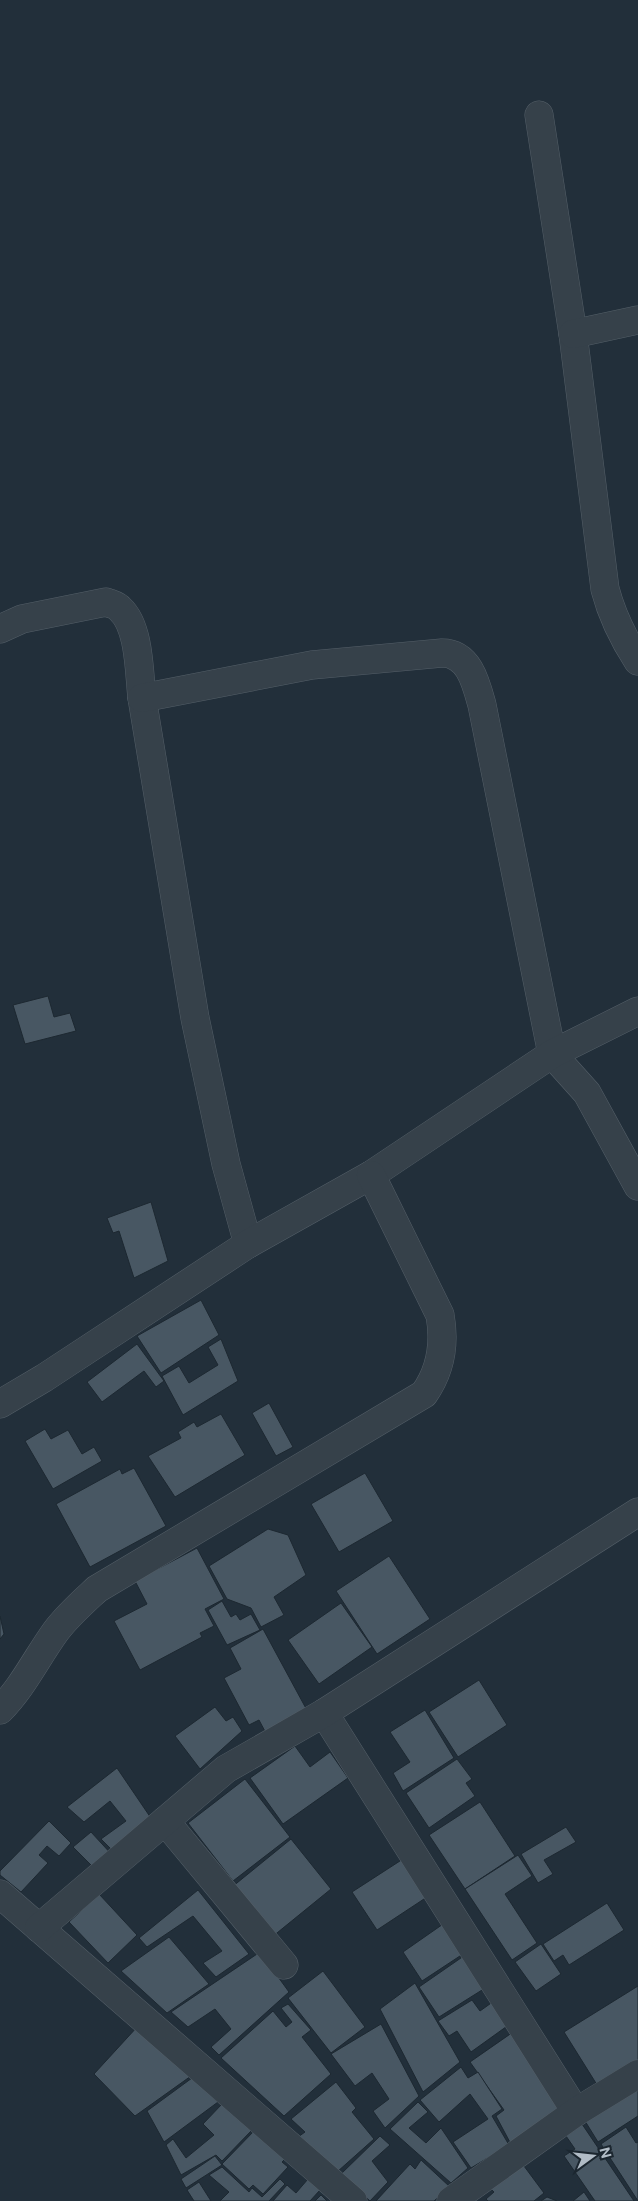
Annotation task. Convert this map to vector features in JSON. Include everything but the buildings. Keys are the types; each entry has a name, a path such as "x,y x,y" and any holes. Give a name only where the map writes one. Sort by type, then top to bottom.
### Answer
{"street":[{"path":"539,115 573,334 605,589 610,610 617,626 638,661"},
{"path":"573,334 638,320"},
{"path":"0,629 22,619 106,602 119,607 127,616 137,650 142,698 195,1018 226,1164 248,1244"},
{"path":"142,698 312,665 442,653 455,655 460,658 468,669 482,705 552,1054 586,1093 638,1186"},
{"path":"0,1404 53,1372 248,1244 371,1175 552,1054 638,1011"},
{"path":"0,1710 37,1662 56,1631 74,1610 97,1589 424,1394 439,1364 443,1331 440,1315 371,1175"},
{"path":"39,1928 226,1769 324,1713 638,1512"},
{"path":"324,1713 576,2112"},
{"path":"165,1821 284,1965"},
{"path":"0,1894 352,2201"},
{"path":"451,2201 576,2112 638,2074"}]}
